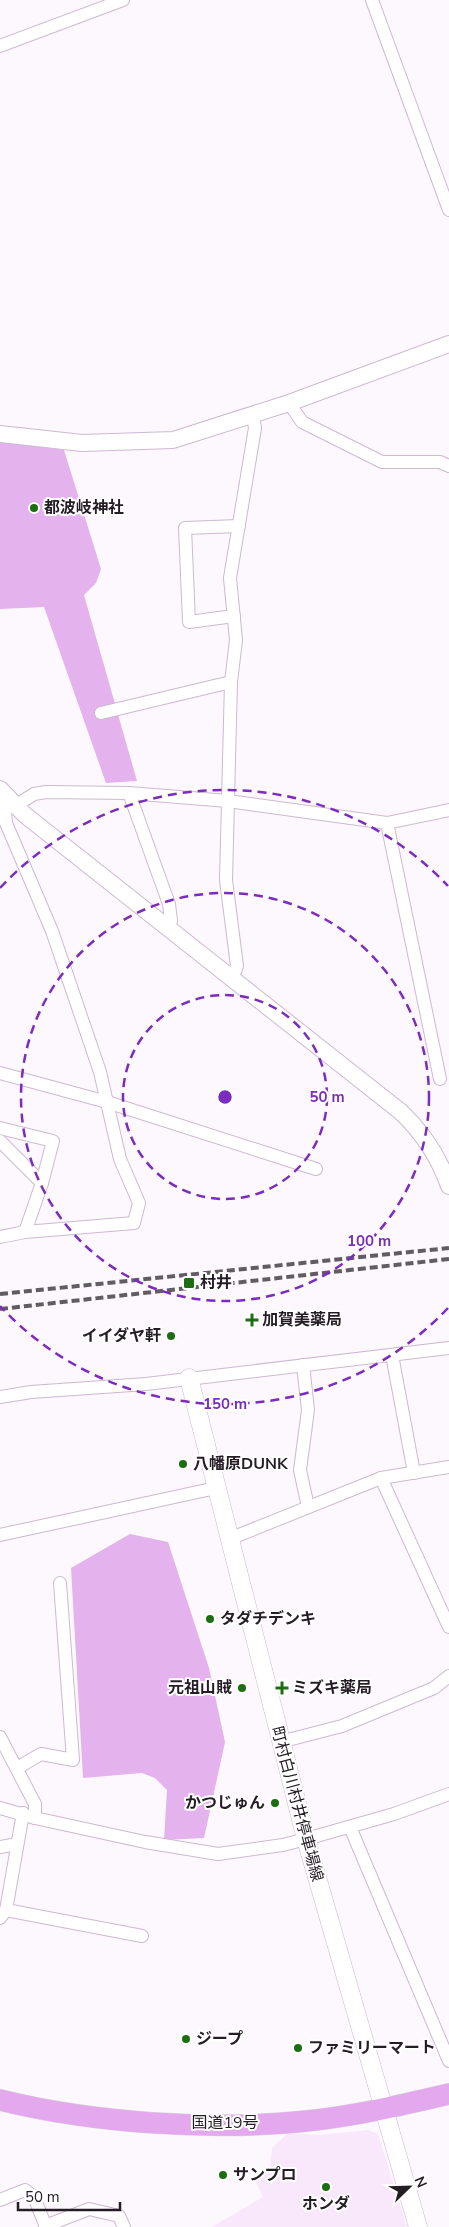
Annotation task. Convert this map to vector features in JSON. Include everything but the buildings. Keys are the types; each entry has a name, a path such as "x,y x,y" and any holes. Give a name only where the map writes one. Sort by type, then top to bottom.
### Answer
{"highway":[{"name":"国道19号","path":"0,2100 62,2113 134,2121 211,2124 307,2121 383,2109 449,2094"}],"main road":[{"name":"町村白川村井停車場線","path":"190,1378 216,1488 306,1839 418,2227"}],"street":[{"path":"0,46 123,0"},
{"path":"372,0 449,210"},
{"path":"0,434 82,443 144,443 180,438 253,416 449,344"},
{"path":"289,403 302,422 382,462 440,462 449,466"},
{"path":"232,978 237,966 226,880 231,682 236,640 230,578 255,428 253,416"},
{"path":"234,616 189,622 185,528 238,526"},
{"path":"101,713 231,682"},
{"path":"6,797 46,792 129,793 228,801 387,823 449,810"},
{"path":"129,793 169,904 172,922 169,929"},
{"path":"0,1237 25,1232 134,1223 139,1203 120,1159 100,1072 52,931 3,824 6,797"},
{"path":"6,797 169,929 401,1112 418,1128 445,1160 449,1186"},
{"path":"387,823 440,1079"},
{"path":"0,1073 107,1102 316,1169"},
{"path":"0,1128 53,1141 42,1183 25,1232"},
{"path":"0,1141 42,1183"},
{"path":"0,1397 31,1392 146,1384 449,1348"},
{"path":"392,1355 414,1473"},
{"path":"303,1365 308,1410 300,1470 308,1507"},
{"path":"229,1539 381,1478 449,1467"},
{"path":"381,1478 443,1599 449,1628"},
{"path":"0,1535 216,1488"},
{"path":"17,1768 41,1754 73,1760 60,1583"},
{"path":"280,1742 342,1726 434,1688 449,1676"},
{"path":"0,1737 35,1804 35,1818"},
{"path":"0,1808 23,1813 35,1818 145,1842 218,1854 283,1845 350,1827 449,1794"},
{"path":"23,1813 3,1914 142,1936"},
{"path":"350,1827 446,2047 449,2061"},
{"path":"0,1847 17,1844"},
{"path":"0,2200 25,2190 34,2197 46,2227 90,2209 120,2216 124,2227"}],"shaded area":[{"path":"0,442 64,450 101,569 96,583 84,595 137,781 106,783 44,607 0,609"},
{"path":"130,1534 168,1542 209,1668 225,1742 204,1838 164,1840 167,1790 155,1778 142,1773 83,1778 71,1568"},
{"name":"ホンダ","path":"368,2130 378,2134 407,2227 212,2227 263,2197 253,2176 270,2168 272,2148 288,2133 321,2135"}],"railway":[{"path":"0,1294 449,1248"},
{"path":"0,1309 449,1259"}],"place":[{"name":"都波岐神社","path":"34,508"},
{"name":"村井","path":"189,1283"},
{"name":"加賀美薬局","path":"252,1320"},
{"name":"イイダヤ軒","path":"171,1336"},
{"name":"八幡原DUNK","path":"183,1464"},
{"name":"タダチデンキ","path":"210,1619"},
{"name":"元祖山賊","path":"242,1688"},
{"name":"ミズキ薬局","path":"282,1688"},
{"name":"かつじゅん","path":"275,1803"},
{"name":"ジープ","path":"186,2039"},
{"name":"ファミリーマート","path":"298,2048"},
{"name":"サンプロ","path":"223,2175"},
{"name":"ホンダ","path":"326,2187"}]}
